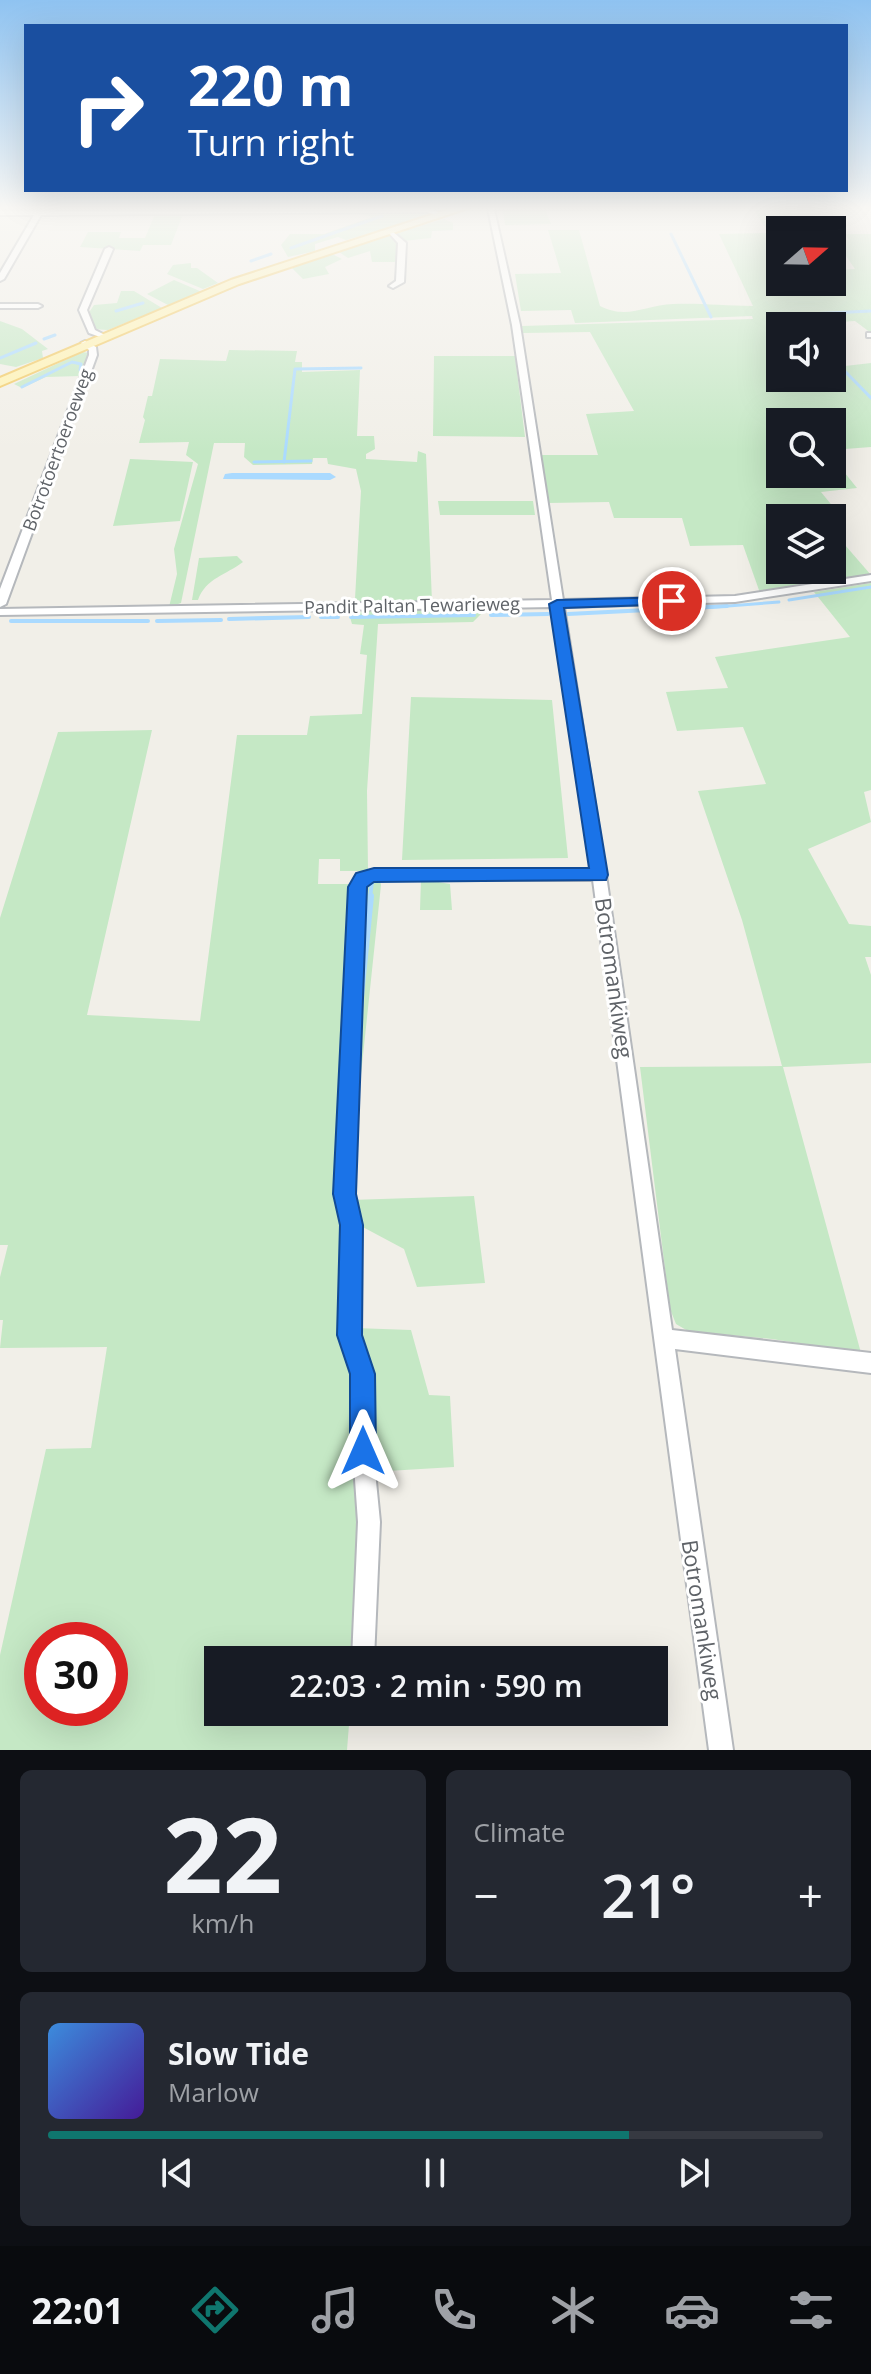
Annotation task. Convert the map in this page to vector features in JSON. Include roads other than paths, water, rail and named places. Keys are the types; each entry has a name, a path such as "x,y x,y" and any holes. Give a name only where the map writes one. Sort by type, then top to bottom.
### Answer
{"main road":[{"path":"0,382 85,343 221,288"}],"street":[{"path":"93,288 83,310 92,331 103,336"},
{"name":"Botromankiweg","path":"507,288 516,325 599,875 721,1750"},
{"path":"0,306 38,306"},
{"name":"Botrotoertoeroeweg","path":"0,626 2,609 93,355 93,349 85,343"},
{"name":"Pandit Paltan Tewarieweg","path":"2,609 557,604 735,599 871,578"},
{"path":"364,1646 369,1522 363,1451 362,1374 350,1335 351,1225 345,1194 358,887 363,878 374,875 599,875"},
{"path":"662,1338 871,1363"}],"water":[{"path":"330,473 336,477 330,480 223,479 225,474"}],"waterway":[{"path":"697,288 711,317"},
{"path":"116,311 143,303"},
{"path":"846,312 871,311"},
{"path":"44,339 55,335"},
{"path":"0,358 36,343"},
{"path":"22,387 72,362 81,364 80,370"},
{"path":"284,461 295,369 361,368"},
{"path":"846,372 871,398"},
{"path":"254,462 284,461"},
{"path":"284,461 311,461"},
{"path":"789,600 871,587"},
{"path":"702,608 779,602"},
{"path":"568,614 727,606"},
{"path":"491,615 548,614"},
{"path":"351,617 474,615"},
{"path":"229,619 309,617"},
{"path":"321,617 338,617"},
{"path":"157,621 221,620"},
{"path":"11,621 148,621"},
{"path":"370,898 372,881"},
{"path":"360,1007 371,896"}]}
